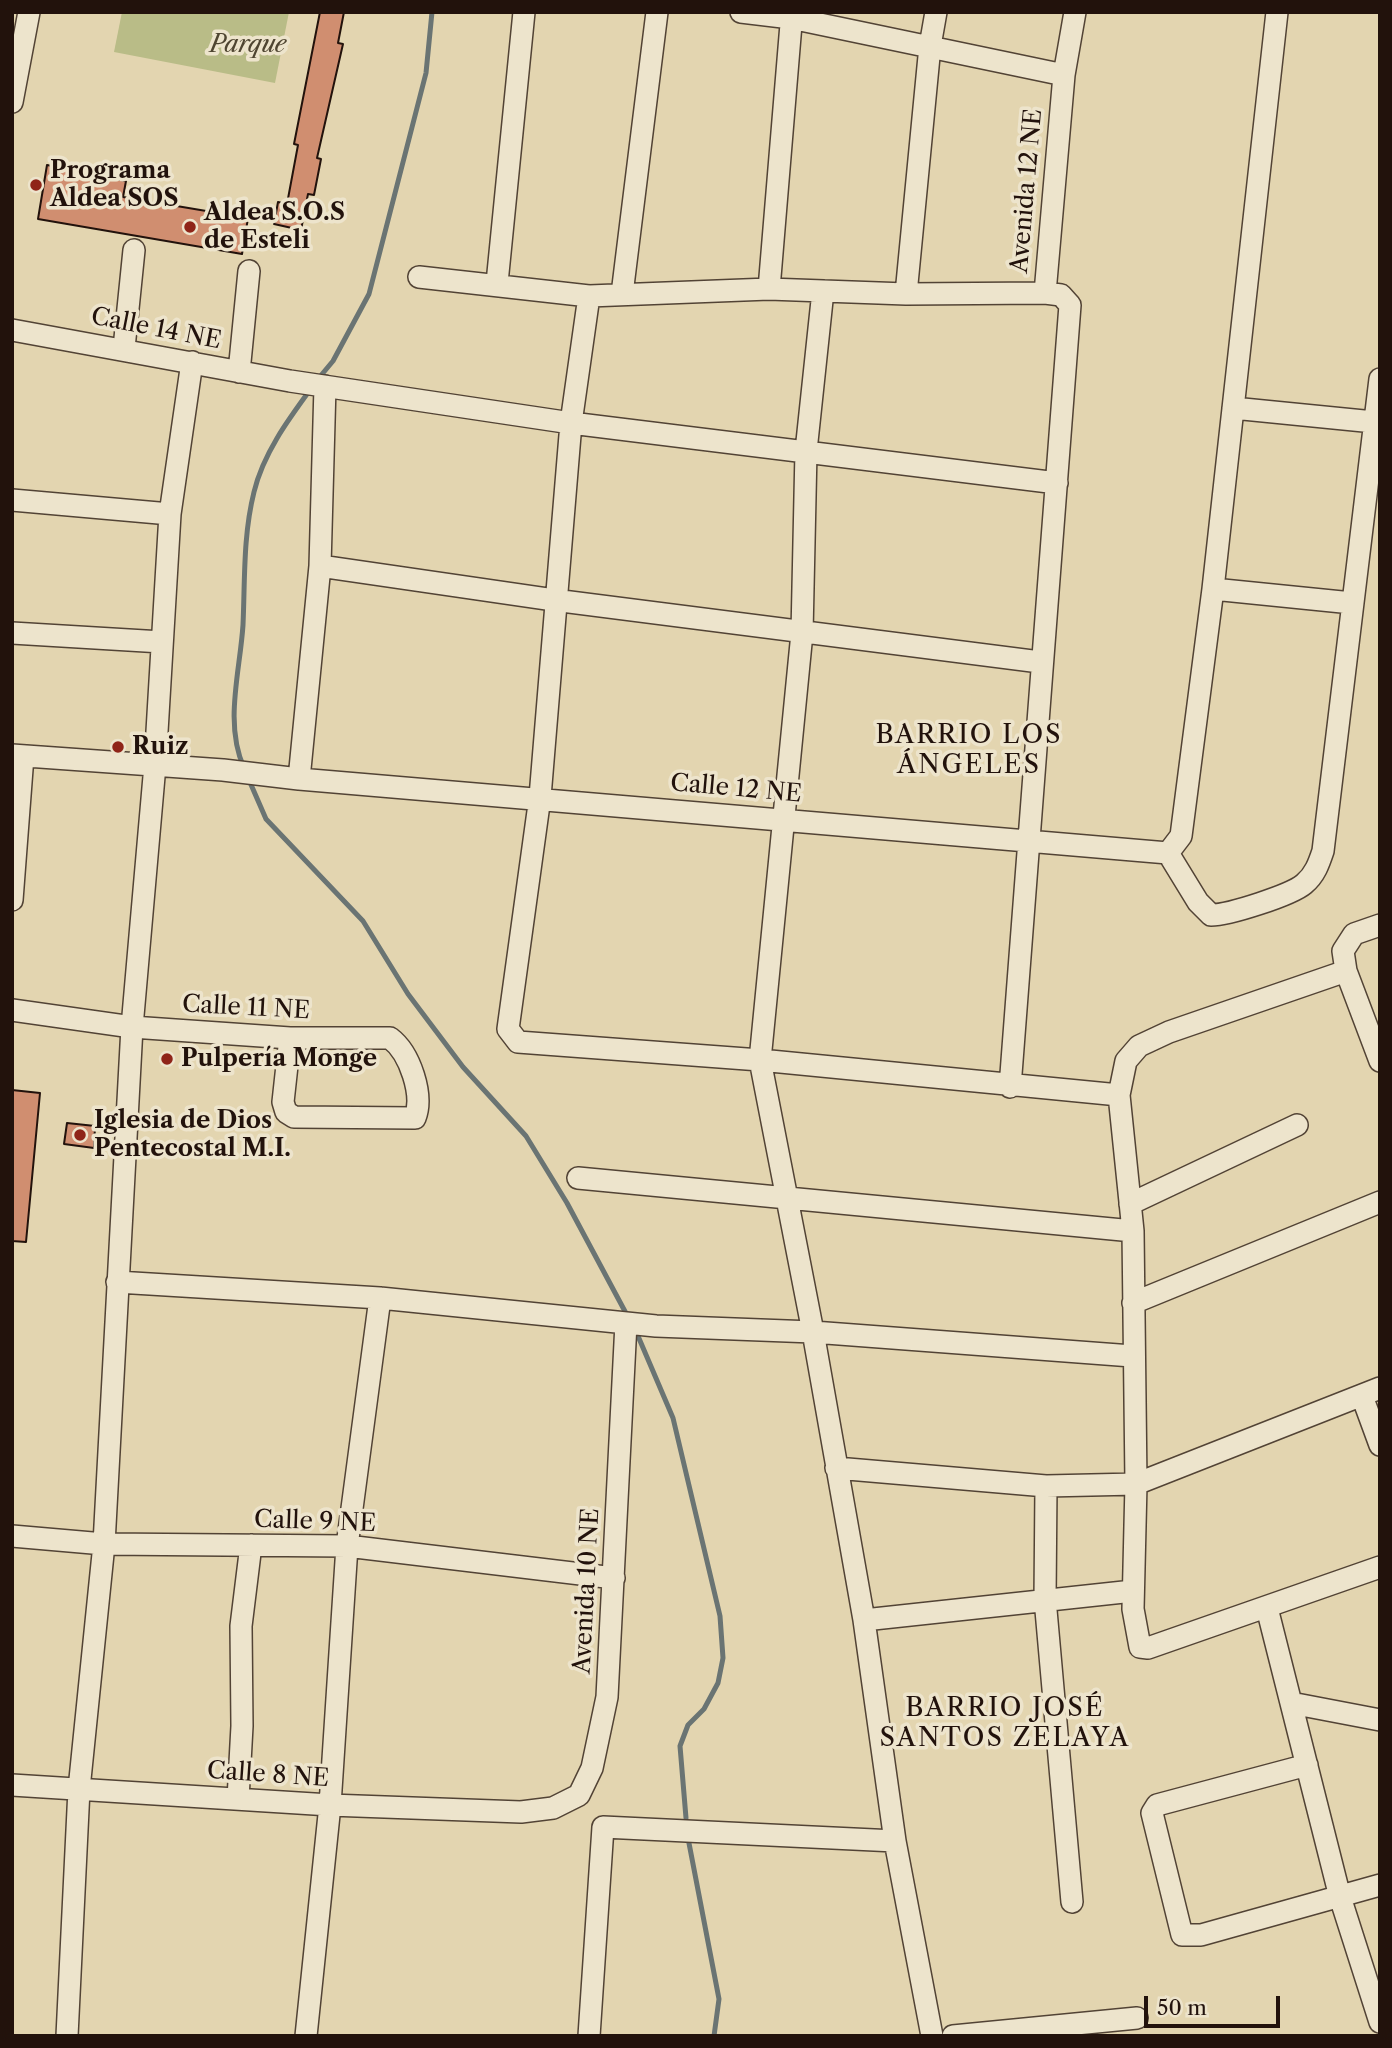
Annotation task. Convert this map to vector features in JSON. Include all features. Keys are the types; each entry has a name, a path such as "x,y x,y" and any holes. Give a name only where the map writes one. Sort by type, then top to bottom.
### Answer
{"street":[{"path":"12,102 29,12"},
{"path":"496,283 524,12"},
{"path":"622,294 657,12"},
{"path":"741,12 791,15 1064,75"},
{"path":"906,294 930,46 936,12"},
{"name":"Avenida 12 NE","path":"1057,484 1070,305 1061,296 1045,293 1064,75 1075,12"},
{"path":"1277,12 1213,589 1181,836 1168,853 1198,902 1211,915 1227,915 1303,885 1317,869 1323,850 1380,379"},
{"path":"769,289 791,15"},
{"path":"124,348 134,250"},
{"path":"239,372 249,271"},
{"path":"419,277 496,283 589,296 769,289 906,294 1045,293"},
{"path":"823,291 806,451 802,633 760,1060 813,1332 864,1620 895,1841 932,2036"},
{"path":"589,296 571,423 554,600 540,797 508,1029 512,1038 518,1042 760,1060 1010,1087 1119,1095"},
{"name":"Calle 14 NE","path":"12,330 124,348 290,381 571,423 1057,484"},
{"path":"67,2036 79,1788 104,1544 132,1027 155,765 170,514 192,362"},
{"path":"299,779 320,566 322,385"},
{"path":"1233,408 1374,422"},
{"path":"1010,1087 1040,662 1057,484"},
{"path":"12,500 170,514"},
{"path":"320,566 554,600 1040,662"},
{"path":"1213,589 1352,603"},
{"path":"12,633 162,642"},
{"path":"12,900 18,756 155,765"},
{"name":"Calle 12 NE","path":"155,765 1168,853"},
{"path":"1380,925 1354,934 1343,951 1346,971 1380,1061"},
{"path":"1346,971 1169,1032 1139,1046 1126,1061 1119,1095 1133,1231 1132,1356 1136,1483 1133,1591 1140,1647 1143,1650 1380,1567"},
{"name":"Calle 11 NE","path":"12,1010 132,1027 290,1038 390,1038 399,1045 419,1095 415,1118 294,1117 286,1112 284,1102 290,1038"},
{"path":"1130,1204 1297,1125"},
{"path":"578,1178 1133,1231"},
{"path":"1133,1303 1380,1202"},
{"path":"117,1282 380,1298 656,1326 813,1332 1132,1356"},
{"path":"306,2036 330,1805 346,1546 380,1298"},
{"name":"Avenida 10 NE","path":"521,1812 553,1808 579,1795 593,1768 607,1697 614,1578 616,1322"},
{"path":"836,1468 1046,1486 1136,1483 1371,1392 1380,1445"},
{"path":"1046,1486 1045,1599 1072,1902"},
{"name":"Calle 9 NE","path":"12,1536 104,1544 346,1546 614,1578"},
{"path":"238,1799 242,1726 241,1626 251,1545"},
{"path":"864,1620 1133,1591"},
{"path":"1267,1608 1340,1898 1380,2022"},
{"path":"1291,1703 1380,1720"},
{"path":"1307,1765 1157,1805 1152,1814 1182,1935 1201,1935 1380,1885"},
{"name":"Calle 8 NE","path":"12,1785 330,1805 521,1812"},
{"path":"589,2036 603,1827 895,1841"},
{"path":"953,2036 1137,2018"}],"green space":[{"name":"Parque","path":"122,12 289,12 275,83 114,52"}],"building":[{"path":"320,12 344,12 338,43 343,44 317,158 321,159 314,195 308,194 301,230 274,224 278,202 287,204 298,145 294,144"},
{"path":"47,165 126,181 123,197 248,218 242,254 38,219"},
{"path":"12,1090 40,1093 26,1242 12,1241"},
{"name":"Iglesia de Dios Pentecostal M.I.","path":"67,1123 95,1126 94,1148 64,1144"}],"waterway":[{"path":"318,379 333,361 369,294 426,73 432,12"},
{"path":"244,768 238,751 234,715 250,509 263,464 285,425 310,390"},
{"path":"249,780 266,819 363,921 408,994 463,1067 526,1136 567,1203 628,1317"},
{"path":"635,1329 673,1418 720,1616 723,1658 718,1683 704,1709 688,1725 680,1746 686,1818"},
{"path":"688,1838 719,1999 714,2036"}],"place":[{"name":"Programa Aldea SOS","path":"36,185"},
{"name":"Aldea S.O.S de Esteli","path":"190,227"},
{"name":"Ruiz","path":"118,747"},
{"name":"Pulpería Monge","path":"167,1059"},
{"name":"Iglesia de Dios Pentecostal M.I.","path":"80,1135"}],"district":[{"name":"BARRIO LOS ÁNGELES","path":"969,750"},
{"name":"BARRIO JOSÉ SANTOS ZELAYA","path":"1005,1723"}]}
